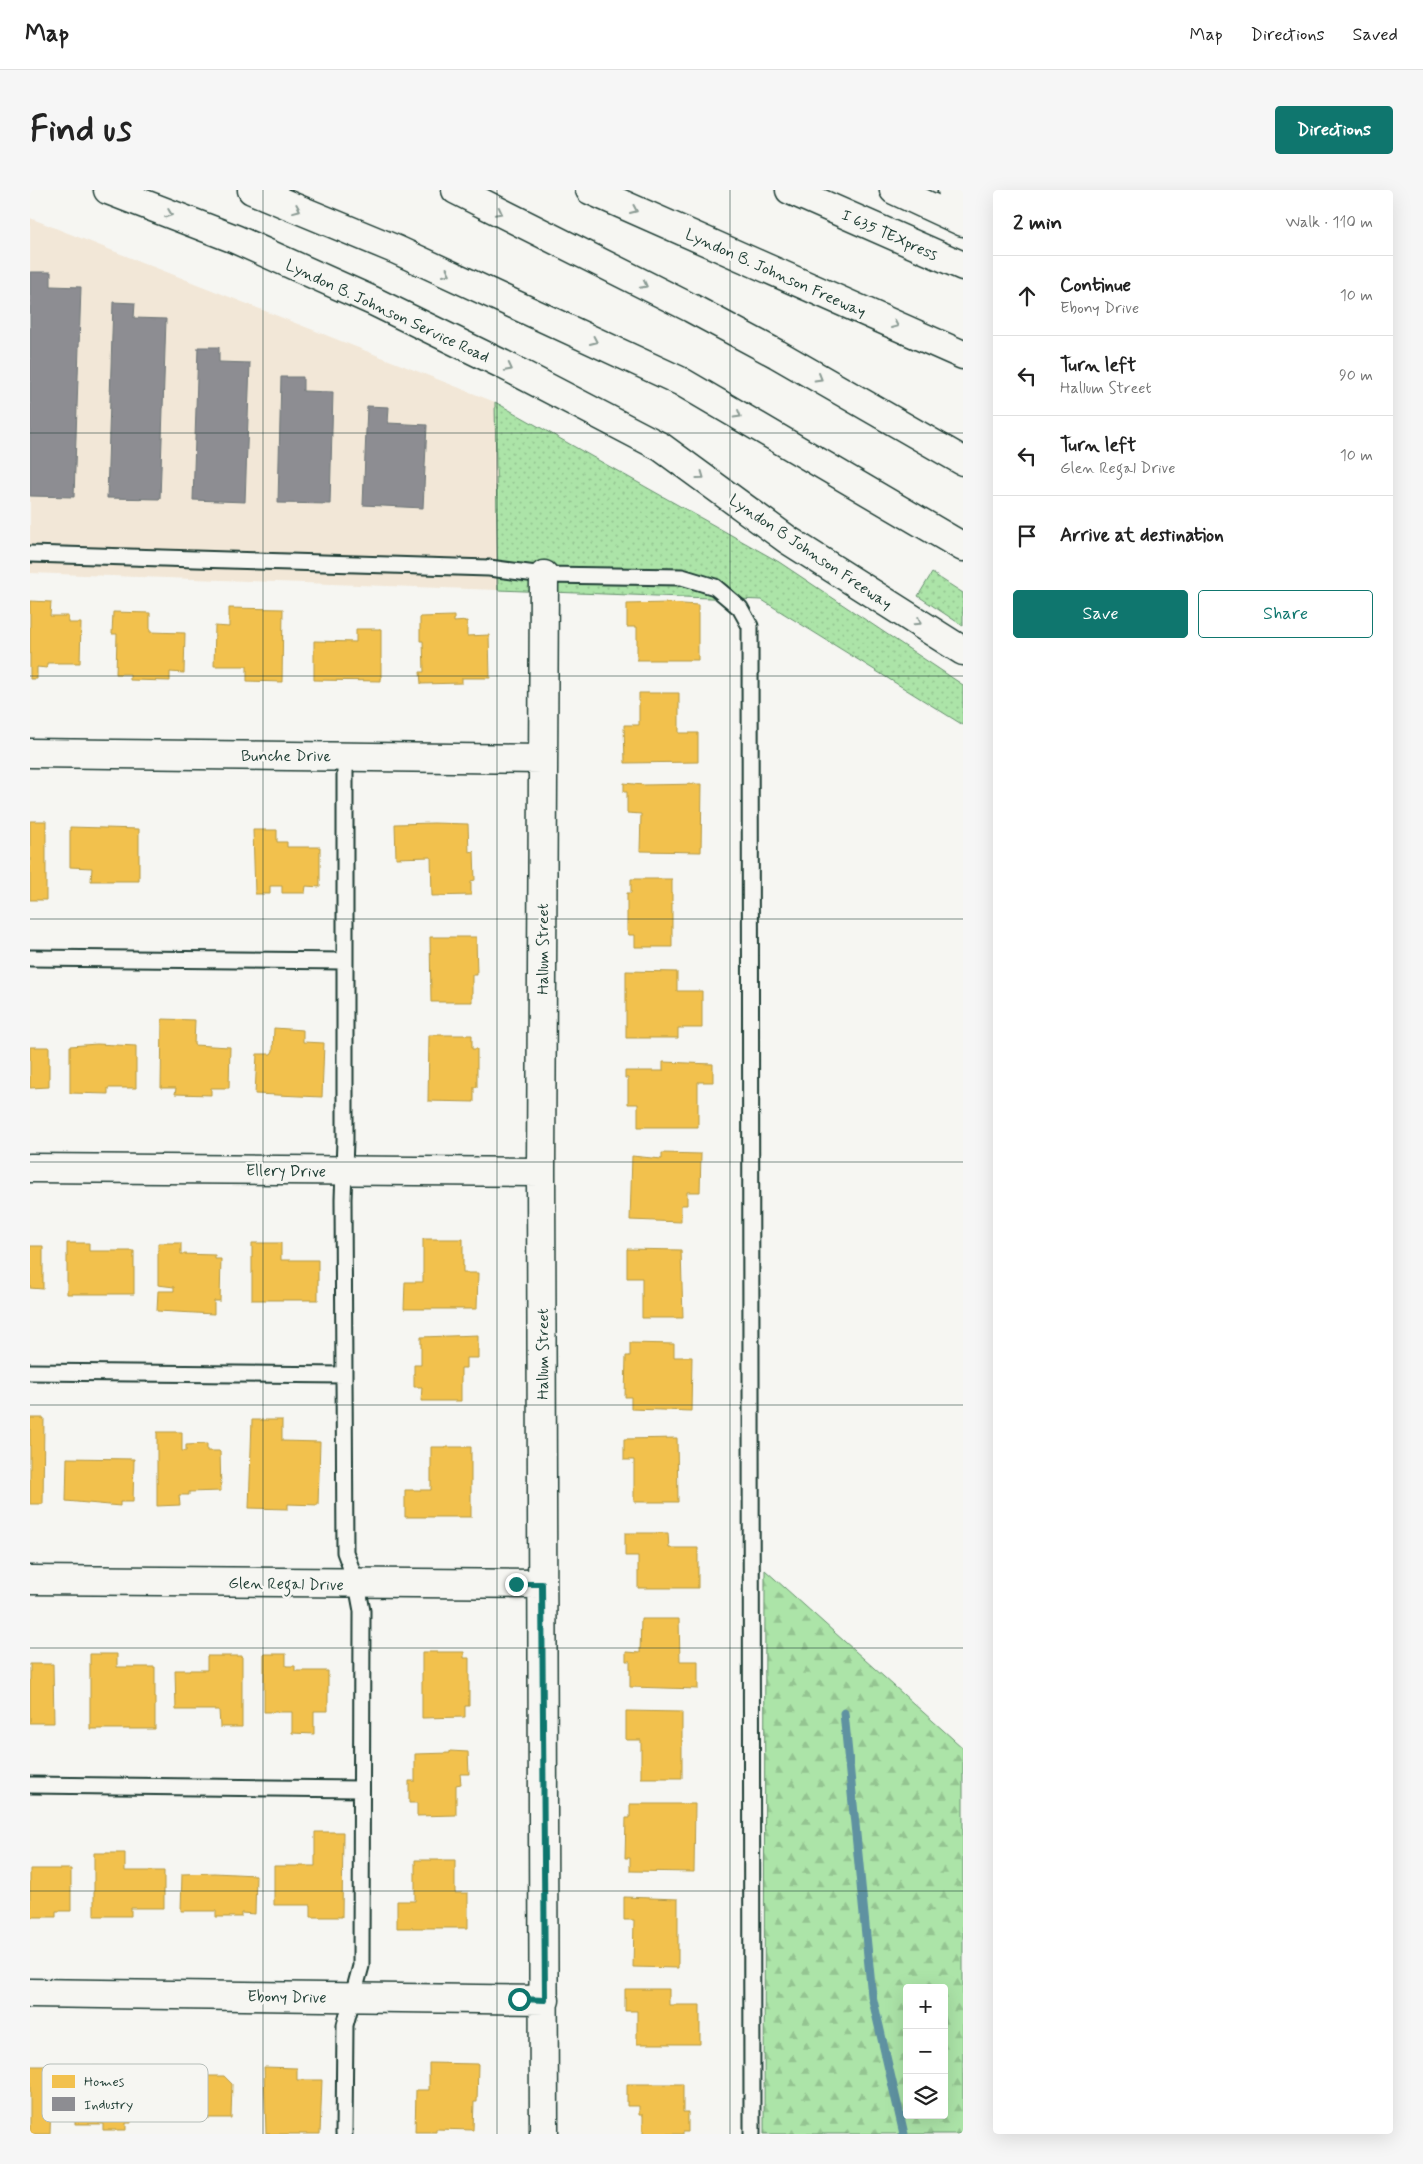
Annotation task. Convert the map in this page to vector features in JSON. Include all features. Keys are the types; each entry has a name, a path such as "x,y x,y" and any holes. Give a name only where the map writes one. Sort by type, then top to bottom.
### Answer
{"main road":[{"name":"Lyndon B. Johnson Service Road","path":"108,190 234,239 373,301 502,364 661,447"},
{"path":"252,190 397,250 680,381 963,548"},
{"path":"456,190 691,308 777,354 963,461"},
{"name":"Lyndon B. Johnson Freeway","path":"590,190 963,354"},
{"name":"I 635 TEXpress","path":"790,190 963,266"},
{"path":"894,190 963,222"},
{"path":"952,190 963,195"},
{"name":"Lyndon B Johnson Freeway","path":"661,447 788,540 963,651"},
{"name":"Hallum Street","path":"544,575 541,1172 544,2134"},
{"name":"Bunche Drive","path":"30,753 542,759"},
{"name":"Ellery Drive","path":"30,1168 541,1172"},
{"name":"Glen Regal Drive","path":"30,1580 542,1584"},
{"name":"Ebony Drive","path":"30,1993 545,2000"}],"lane":[{"path":"30,554 489,568 544,575 682,577 715,586 740,608 750,626 752,2134"},
{"path":"344,2134 345,2025 361,1966 362,1611 357,1584 346,1552 343,1171 346,1140 344,961 345,756"},
{"path":"30,958 344,961"},
{"path":"30,1372 344,1375"},
{"path":"30,1785 360,1789"}],"shaded area":[{"path":"30,218 495,402 498,590 30,573"}],"green space":[{"path":"495,402 779,562 963,685 963,725 762,600 498,590"},
{"path":"932,573 963,593 963,626 918,596"},
{"path":"765,1570 963,1748 963,2134 764,2134"}],"building: Homes":[{"path":"30,601 51,602 50,616 68,616 68,623 81,623 80,663 47,663 47,668 37,667 37,679 30,679"},
{"path":"668,603 698,605 698,660 637,660 637,627 627,627 627,604"},
{"path":"229,608 283,609 282,682 247,681 247,666 214,666 215,626 229,627"},
{"path":"113,612 150,613 150,632 185,633 184,673 170,672 170,681 130,680 130,674 116,674 117,634 112,634"},
{"path":"454,616 454,622 467,621 467,636 489,635 490,678 462,678 462,683 421,684 420,672 424,672 423,641 420,641 420,617"},
{"path":"356,629 381,629 381,681 314,680 314,641 356,642"},
{"path":"639,693 679,693 679,733 698,733 698,762 625,763 624,725 639,725"},
{"path":"624,783 643,785 702,784 701,852 640,851 641,814 627,813 627,792 624,792"},
{"path":"30,821 46,821 46,900 30,900"},
{"path":"395,824 468,824 469,852 474,851 475,880 471,881 471,895 432,896 431,857 396,858"},
{"path":"70,827 139,829 139,881 91,881 92,868 70,867"},
{"path":"253,830 277,830 277,842 287,842 287,847 320,847 320,887 306,886 305,893 282,893 282,886 270,886 270,894 255,894"},
{"path":"631,879 672,879 672,947 635,947 635,935 629,935 627,931 627,893 631,893"},
{"path":"430,937 476,937 477,975 472,975 472,1002 431,1002"},
{"path":"626,971 677,972 677,991 702,991 702,1028 678,1028 678,1038 626,1038"},
{"path":"162,1019 195,1020 194,1045 230,1047 229,1088 211,1088 211,1095 175,1094 176,1088 161,1088"},
{"path":"274,1028 303,1030 303,1042 324,1043 322,1097 255,1094 257,1054 271,1054 273,1051"},
{"path":"429,1035 472,1035 472,1049 477,1049 477,1087 474,1087 474,1102 428,1101"},
{"path":"97,1044 136,1046 136,1088 108,1088 108,1094 70,1093 70,1046"},
{"path":"30,1047 49,1047 49,1087 30,1088"},
{"path":"663,1062 713,1064 713,1082 698,1082 698,1127 638,1127 638,1104 628,1104 628,1078 625,1078 625,1071 663,1071"},
{"path":"662,1153 701,1154 700,1192 687,1192 687,1205 681,1205 681,1222 630,1220 632,1156 662,1159"},
{"path":"423,1239 463,1239 463,1273 478,1273 477,1309 404,1309 405,1282 423,1282"},
{"path":"67,1243 89,1243 89,1251 134,1251 134,1294 67,1294"},
{"path":"158,1243 181,1243 181,1254 215,1255 215,1259 221,1259 220,1301 214,1301 214,1314 157,1311 158,1291 174,1291 174,1287 158,1285"},
{"path":"252,1243 281,1243 281,1260 318,1260 318,1300 252,1300"},
{"path":"30,1246 43,1246 43,1289 30,1288"},
{"path":"627,1249 681,1250 683,1318 642,1318 642,1278 627,1278"},
{"path":"478,1335 478,1358 466,1358 466,1368 461,1368 461,1401 421,1401 422,1387 414,1387 414,1365 421,1365 421,1337"},
{"path":"630,1343 674,1344 674,1357 692,1357 691,1411 631,1409 631,1397 625,1397 626,1356 630,1356"},
{"path":"30,1418 44,1418 43,1504 30,1504"},
{"path":"252,1420 282,1420 282,1441 320,1442 318,1505 288,1504 288,1509 249,1508"},
{"path":"157,1432 182,1432 182,1451 186,1451 186,1445 207,1444 207,1451 220,1451 221,1491 189,1492 189,1495 179,1495 180,1505 157,1506"},
{"path":"677,1438 678,1502 634,1502 634,1460 624,1460 624,1439"},
{"path":"431,1447 471,1447 471,1517 405,1517 405,1490 431,1490"},
{"path":"67,1458 134,1459 133,1502 120,1502 120,1506 66,1501"},
{"path":"625,1533 668,1533 669,1548 698,1548 698,1588 638,1588 638,1556 625,1556"},
{"path":"641,1619 679,1619 680,1661 698,1661 698,1689 630,1687 630,1661 626,1661 626,1652 640,1653"},
{"path":"422,1652 464,1652 464,1658 469,1658 469,1706 465,1706 465,1717 422,1718"},
{"path":"90,1654 117,1654 117,1667 155,1667 155,1729 90,1729"},
{"path":"264,1654 286,1654 286,1666 295,1666 295,1671 328,1671 328,1711 314,1711 314,1734 292,1733 292,1712 264,1712"},
{"path":"207,1656 242,1656 242,1727 220,1727 219,1710 176,1710 175,1670 207,1670"},
{"path":"30,1664 53,1664 54,1723 30,1723"},
{"path":"626,1711 682,1712 682,1778 641,1778 641,1740 626,1740"},
{"path":"450,1751 468,1752 469,1774 460,1774 461,1784 456,1785 456,1815 417,1816 417,1803 409,1803 409,1781 415,1781 415,1754 450,1753"},
{"path":"630,1804 695,1804 694,1872 630,1871 630,1858 625,1858 626,1818 630,1818"},
{"path":"315,1832 343,1832 342,1917 311,1917 311,1905 274,1905 274,1866 315,1866"},
{"path":"94,1853 125,1853 125,1871 164,1871 164,1908 131,1908 131,1916 94,1916"},
{"path":"415,1860 455,1860 455,1893 468,1893 468,1928 397,1928 397,1901 415,1901"},
{"path":"30,1869 71,1869 71,1911 56,1911 56,1917 30,1917"},
{"path":"182,1874 256,1875 255,1914 241,1913 241,1917 216,1917 216,1911 181,1911"},
{"path":"624,1897 678,1899 678,1968 633,1967 634,1920 624,1920"},
{"path":"625,1989 669,1989 669,2005 700,2005 700,2044 637,2044 637,2011 625,2011"},
{"path":"429,2063 478,2064 477,2102 474,2102 473,2130 436,2129 436,2132 415,2132 416,2090 429,2090"},
{"path":"30,2066 42,2066 42,2122 50,2122 50,2134 30,2134"},
{"path":"264,2067 297,2068 297,2080 322,2080 320,2134 266,2134"},
{"path":"208,2076 224,2076 232,2084 231,2118 208,2118"},
{"path":"627,2084 683,2084 683,2112 688,2112 688,2132 683,2132 683,2134 643,2134 643,2115 639,2115 639,2106 627,2106"},
{"path":"75,2122 131,2122 126,2123 126,2130 103,2130 103,2124 75,2124"}],"building: Industry":[{"path":"30,272 51,272 51,286 81,287 74,497 30,496"},
{"path":"113,302 135,303 134,318 166,319 160,499 107,498"},
{"path":"198,347 219,347 219,362 250,363 245,502 193,500"},
{"path":"281,377 303,377 303,391 333,392 330,504 278,503"},
{"path":"367,406 389,407 388,423 427,425 423,508 363,505"}],"waterway":[{"path":"844,1713 872,1996 904,2134"}],"route":[{"path":"516,1584 542,1584 545,2000 519,1999"}]}
